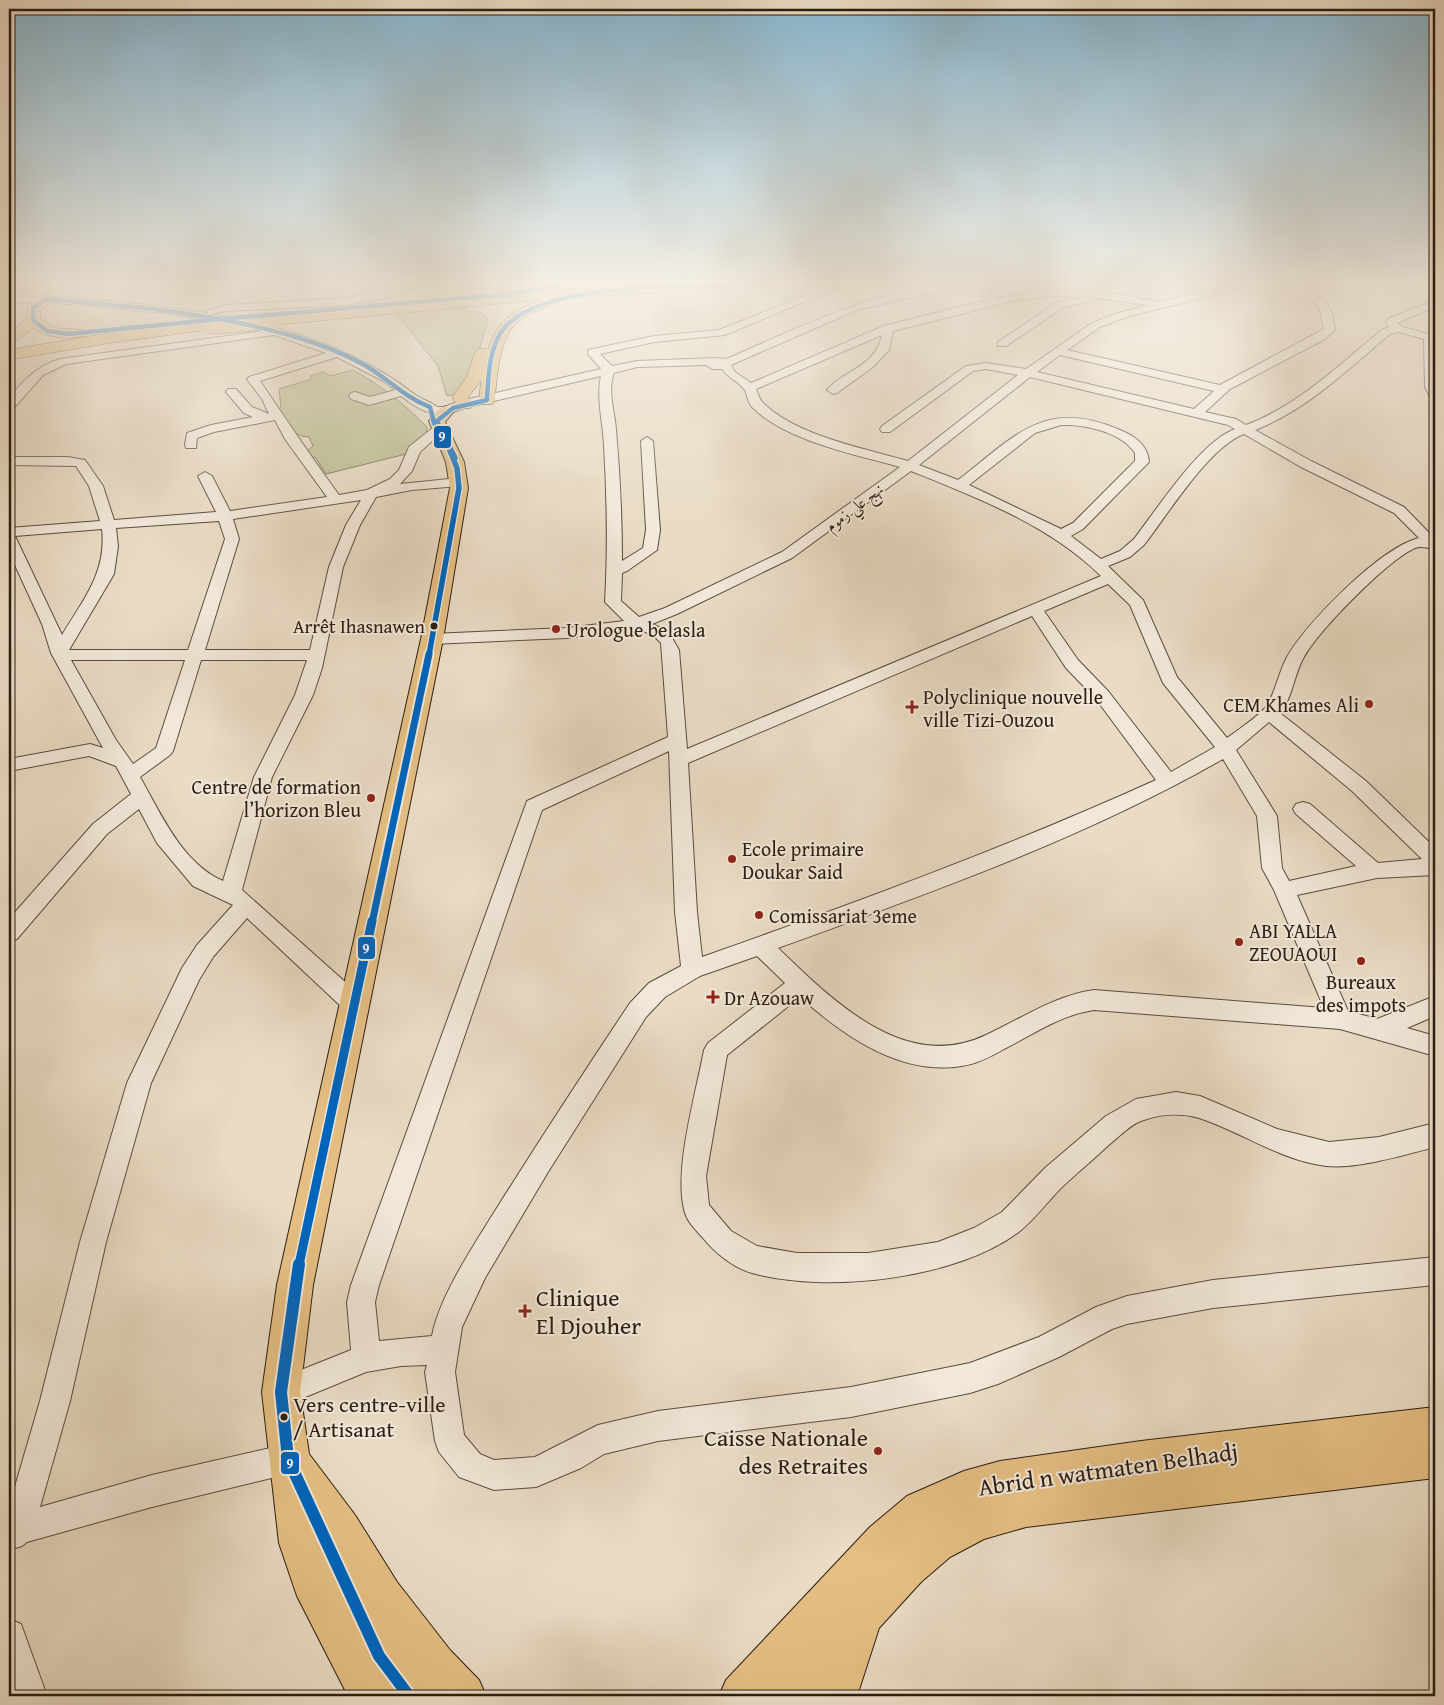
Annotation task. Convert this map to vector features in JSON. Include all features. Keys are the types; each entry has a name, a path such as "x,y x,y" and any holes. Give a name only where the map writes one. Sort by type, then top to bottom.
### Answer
{"highway":[{"path":"446,408 461,395 474,379 478,365"},
{"path":"487,398 494,365"}],"main road":[{"path":"372,1696 312,1581 300,1543 281,1392 295,1285 432,639 460,482 460,473 455,459 446,408"},
{"name":"Abrid n watmaten Belhadj","path":"768,1687 885,1542 922,1511 964,1491 1000,1480 1141,1461 1435,1427"},
{"path":"726,1696 768,1687 866,1609 906,1567 935,1542 977,1520 1026,1506 1435,1458"},
{"path":"288,1459 379,1656 409,1696"},
{"path":"288,1459 340,1530 382,1597 434,1666 463,1696"},
{"path":"834,1696 849,1647 866,1609"}],"street":[{"path":"9,406 39,372 53,365"},
{"path":"302,365 253,380 271,400 272,411 279,416 291,439 336,500"},
{"path":"363,365 419,404 446,408 635,365"},
{"path":"599,365 603,372 610,428 615,570 613,602 637,623 661,632 669,639 678,750 686,912 692,970"},
{"path":"716,365 720,365 750,388 756,404 788,427 844,447 910,466 959,486 1061,535 1105,571 1137,602 1169,679 1226,749 1267,816 1272,868 1284,890 1340,1019"},
{"path":"750,388 804,365"},
{"path":"833,390 869,365"},
{"name":"نهج علي زموم","path":"432,639 568,632 637,623 710,593 787,555 825,529 883,484 910,466 1040,365"},
{"path":"1115,365 1222,390"},
{"path":"1198,412 1222,390 1270,365"},
{"path":"366,1358 362,1302 365,1285 534,806 1035,609 1105,571 1139,542 1211,449 1227,436 1267,421 1298,403 1346,365"},
{"path":"1431,365 1431,387 1435,396"},
{"path":"886,429 970,368 986,366 1028,374 1198,412 1245,428 1306,464 1399,510 1434,544"},
{"path":"232,392 248,410 263,418"},
{"path":"355,396 369,401 405,393"},
{"path":"14,1533 55,1401 93,1242 139,1083 190,975 238,899 263,776 304,695 317,655 336,567 353,525 371,494 395,482 406,471 414,450 446,408"},
{"path":"190,445 191,436 212,428 279,416"},
{"path":"959,486 1031,430 1042,424 1055,422 1085,423 1134,441 1142,450 1144,456 1142,462 1078,526 1061,535"},
{"path":"615,570 636,561 650,550 653,530 647,442"},
{"path":"9,461 68,460 80,463 96,486 108,524 111,546 106,574 60,654"},
{"path":"126,769 164,751 232,539 225,516 205,476"},
{"path":"9,532 225,516 336,500 412,486 460,482"},
{"path":"9,537 50,624 60,654 109,743 142,796 145,807 164,838 200,880 238,899 354,1004"},
{"path":"1434,544 1419,542 1407,546 1385,562 1341,603 1309,636 1295,658 1275,708 1226,749 1168,782 1057,832 898,896 692,970 657,990 638,1010 539,1163 475,1268 448,1326 440,1372 450,1441 470,1466 494,1475 536,1472 598,1440 658,1426 851,1402 970,1378 998,1369 1041,1351 1106,1317 1127,1310 1213,1294 1435,1271"},
{"path":"1035,609 1072,664 1102,695 1168,782"},
{"path":"60,654 317,655"},
{"path":"1269,713 1359,786 1435,860"},
{"path":"9,765 90,750 126,769"},
{"path":"9,933 100,829 142,796"},
{"path":"1303,809 1373,870"},
{"path":"1284,890 1373,870 1401,866 1435,867"},
{"path":"760,945 817,1000 870,1037 903,1052 935,1058 964,1056 994,1042 1055,1008 1080,1001 1108,1000 1340,1019 1435,1046"},
{"path":"801,984 716,1050 692,1176 697,1210 722,1240 752,1259 797,1267 868,1267 938,1256 983,1238 1011,1221 1054,1177 1115,1124 1136,1110 1156,1106 1176,1103 1200,1106 1274,1140 1306,1150 1329,1154 1379,1149 1435,1134"},
{"path":"1376,1030 1435,1006"},
{"path":"281,1392 366,1358 401,1352 444,1350"},
{"path":"14,1533 152,1491 288,1459"},
{"path":"9,1636 30,1696"}],"green space":[{"path":"437,365 475,365 456,394 447,396"},
{"path":"353,370 383,389 410,411 427,427 426,437 406,454 326,474 315,457 307,459 304,453 313,446 309,437 293,432 284,420 279,409 281,407 279,389 312,379 310,376 323,372 330,376"}],"transit line":[{"name":"9","path":"364,365 412,399 430,407 431,418 452,454 457,468 459,488 432,639 295,1285 281,1392 288,1459 379,1656 409,1696"},
{"name":"9","path":"455,458 437,421 453,408 487,400 491,365"}],"place":[{"name":"Arrêt Ihasnawen","path":"434,626"},
{"name":"Urologue belasla","path":"556,629"},
{"name":"CEM Khames Ali","path":"1369,704"},
{"name":"Polyclinique nouvelle ville Tizi-Ouzou","path":"912,707"},
{"name":"Centre de formation l’horizon Bleu","path":"371,798"},
{"name":"Ecole primaire Doukar Said","path":"732,859"},
{"name":"Comissariat 3eme","path":"759,915"},
{"name":"ABI YALLA ZEOUAOUI","path":"1239,942"},
{"name":"Bureaux des impots","path":"1361,961"},
{"name":"Dr Azouaw","path":"713,997"},
{"name":"Clinique El Djouher","path":"525,1311"},
{"name":"Vers centre-ville / Artisanat","path":"284,1417"},
{"name":"Caisse Nationale des Retraites","path":"878,1451"}]}
